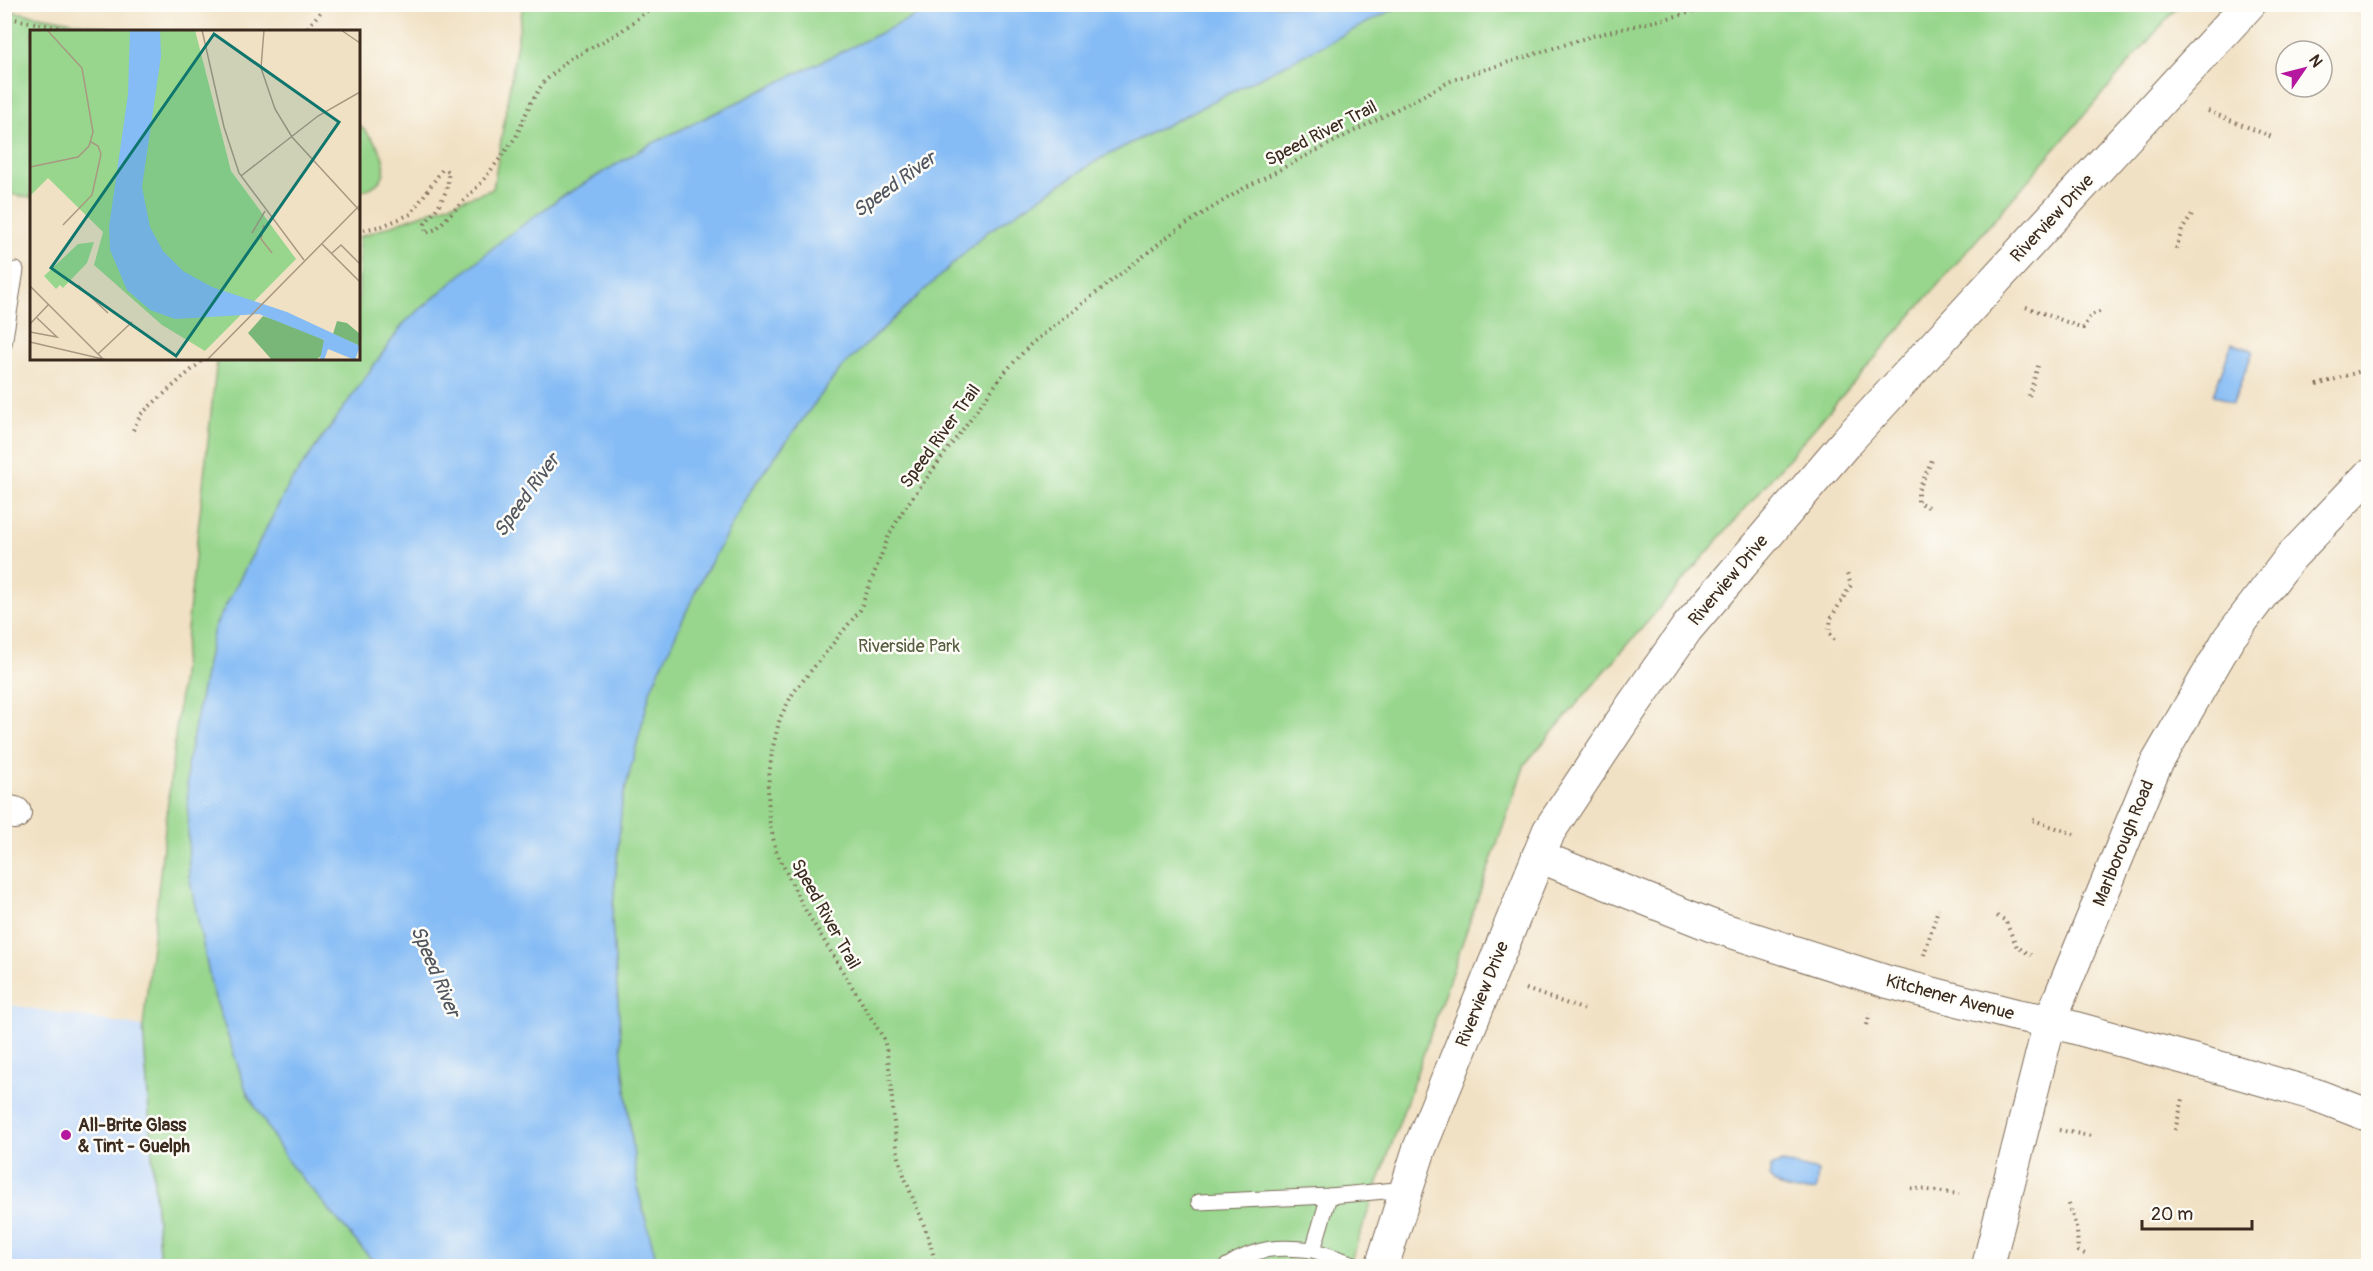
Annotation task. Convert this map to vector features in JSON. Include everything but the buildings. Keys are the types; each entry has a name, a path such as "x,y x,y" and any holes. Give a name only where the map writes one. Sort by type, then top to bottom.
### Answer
{"street":[{"name":"Riverview Drive","path":"1382,1266 1419,1150 1549,831 1687,628 1859,427 2249,4"},
{"name":"Marlborough Road","path":"1988,1266 2050,1021 2155,766 2229,638 2290,558 2368,476"},
{"name":"Kitchener Avenue","path":"1538,856 1710,925 1888,982 2016,1015 2050,1021 2313,1094 2368,1115"}],"lane":[{"path":"4,344 16,270"},
{"path":"1199,1202 1329,1196 1407,1189"},
{"path":"1313,1250 1329,1196"},
{"path":"1227,1266 1245,1254 1280,1246 1313,1250 1360,1266"}],"path":[{"path":"306,30 327,4"},
{"path":"360,231 381,226 411,214 442,171 448,171 449,185 441,203 425,224 426,233 436,229 483,182 516,137 530,104 543,83 567,61 620,32 656,4"},
{"path":"762,4 781,6 797,4"},
{"name":"Speed River Trail","path":"935,1266 923,1220 908,1187 898,1154 890,1064 884,1039 802,906 776,851 769,819 768,786 772,750 780,718 793,693 810,669 860,610 889,535 904,509 979,404 1030,345 1175,231 1244,188 1455,80 1592,36 1727,4"},
{"path":"4,17 71,30"},
{"path":"2208,111 2272,137"},
{"path":"2176,249 2182,230 2194,212"},
{"path":"2026,307 2083,328 2091,315 2102,311"},
{"path":"133,430 141,414 203,360"},
{"path":"2029,396 2038,366"},
{"path":"2317,385 2364,370"},
{"path":"1928,507 1918,502 1918,491 1933,458"},
{"path":"1834,640 1828,632 1831,618 1851,585 1846,571"},
{"path":"2033,820 2077,835"},
{"path":"1923,958 1938,909"},
{"path":"1997,916 2005,920 2017,947 2031,956"},
{"path":"1526,989 1585,1010"},
{"path":"1867,1025 1871,1010"},
{"path":"2175,1130 2183,1099"},
{"path":"2050,1128 2091,1136"},
{"path":"1911,1188 1959,1194"},
{"path":"2069,1204 2077,1230 2078,1251 2085,1254"}],"shaded area":[{"path":"4,1004 143,1027 160,1266 5,1266"}],"green space":[{"name":"Riverside Park","path":"523,5 2179,5 1525,764 1349,1266 160,1266 143,1027 217,360 360,360 360,237 493,189"},
{"path":"4,10 120,30 30,30 30,198 5,193"},
{"path":"360,126 374,141 384,161 381,179 373,186 360,192"}],"water":[{"name":"Speed River","path":"940,4 1402,5 1098,160 987,232 841,368 754,485 699,584 651,689 622,802 612,919 622,1056 638,1190 658,1266 377,1266 289,1163 247,1093 212,989 189,876 187,766 214,628 290,483 404,323 502,240 560,198 647,146"},
{"path":"2232,343 2253,351 2233,403 2213,395"},
{"path":"1782,1162 1818,1171 1816,1190 1790,1190 1773,1182 1769,1177 1771,1167"}],"place":[{"name":"All-Brite Glass & Tint - Guelph","path":"66,1135"}]}
